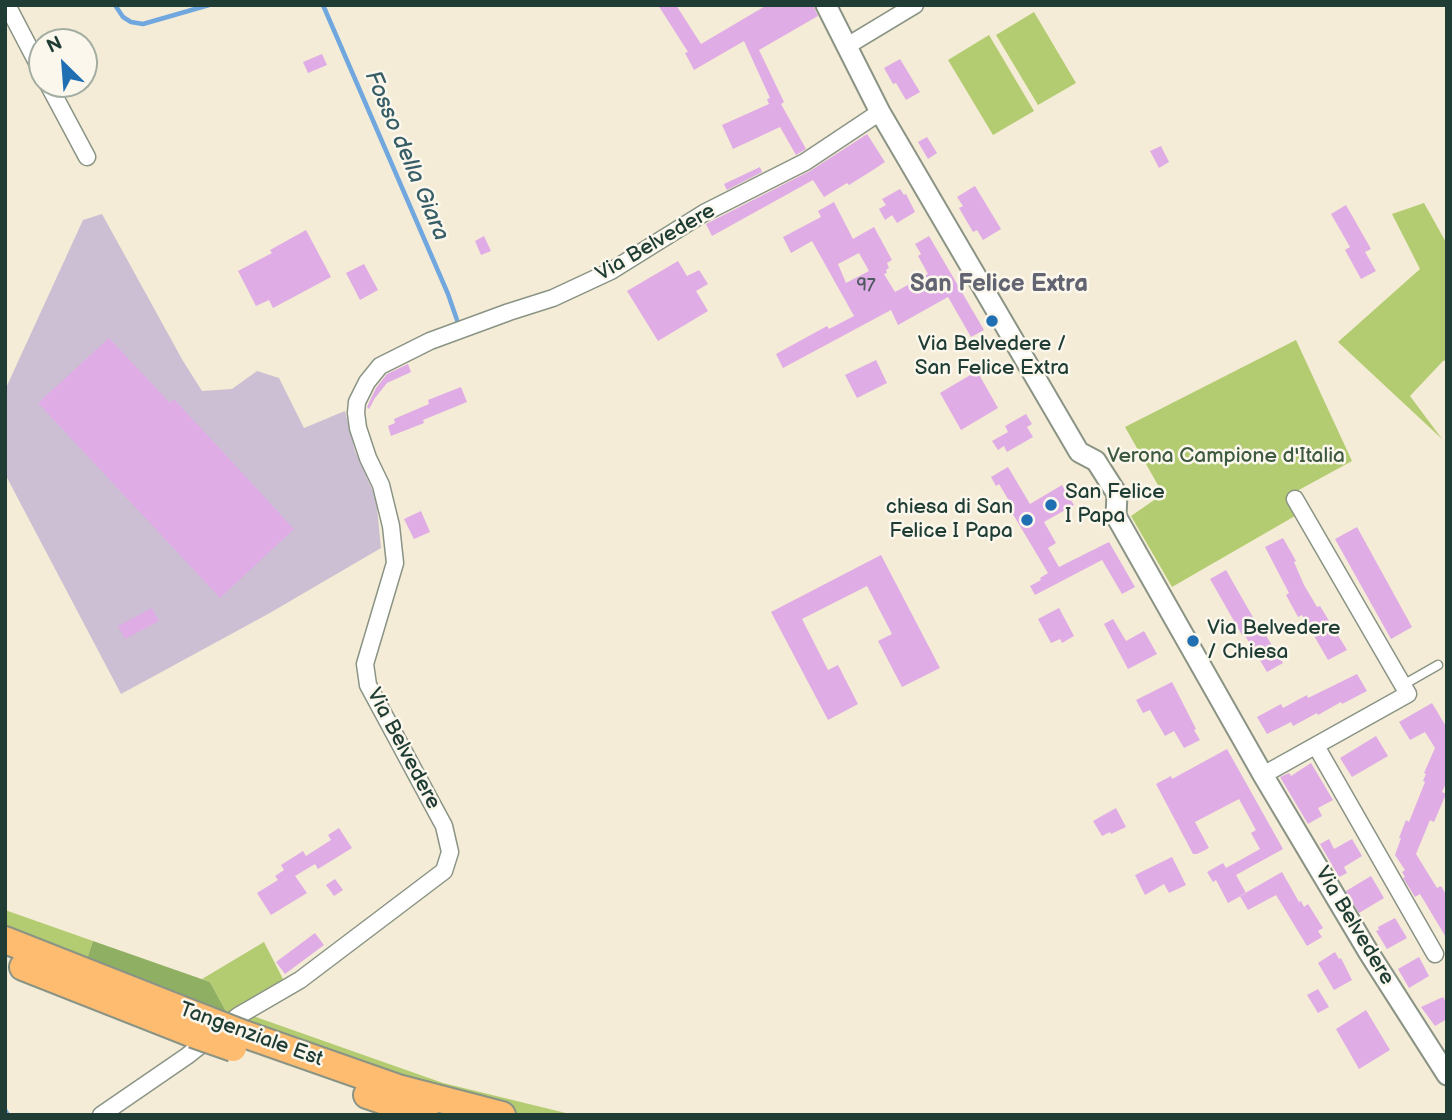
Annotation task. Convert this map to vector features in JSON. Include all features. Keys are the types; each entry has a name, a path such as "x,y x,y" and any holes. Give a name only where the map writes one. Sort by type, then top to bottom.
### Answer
{"highway":[{"name":"Tangenziale Est","path":"5,940 201,1027"},
{"name":"Tangenziale Est","path":"5,960 239,1041 425,1115"},
{"name":"Tangenziale Est","path":"239,1041 398,1088 502,1115"}],"street":[{"path":"7,5 28,45"},
{"name":"Via Belvedere","path":"826,5 880,112 1079,452 1096,461 1117,494 1116,516 1263,775 1369,953 1447,1075"},
{"path":"847,46 915,5"},
{"path":"55,98 87,157"},
{"name":"Via Belvedere","path":"101,1115 238,1016 300,980 444,871 450,852 443,826 368,685 365,664 396,563 381,485 358,428 357,402 367,382 380,366 430,341 562,295 611,271 705,213 806,162 880,112"},
{"path":"1263,775 1408,694 1295,499"},
{"path":"1316,746 1435,954"}],"lane":[{"path":"1403,685 1438,664"}],"shaded area":[{"path":"102,214 202,391 232,389 257,371 279,378 304,428 345,411 355,451 376,498 381,548 268,614 121,694 5,474 5,390 83,220"}],"green space":[{"path":"1034,12 1076,83 1038,105 996,35"},
{"path":"989,35 1034,111 993,135 948,60"},
{"path":"1424,203 1447,244 1447,360 1410,396 1442,439 1338,342 1420,269 1392,214"},
{"name":"Verona Campione d'Italia","path":"1296,340 1352,461 1286,497 1295,516 1172,587 1131,516 1163,494 1125,427"},
{"path":"5,910 93,941 87,959 5,929"},
{"path":"93,941 210,982 228,1015 87,959"},
{"path":"264,942 283,979 228,1015 210,982 202,979"},
{"path":"253,1016 443,1083 574,1115 497,1115 237,1027"}],"building":[{"path":"658,5 676,5 701,44 767,5 813,5 818,16 759,50 784,102 781,104 806,149 796,155 780,127 733,149 722,125 769,104 767,99 770,98 744,41 694,70 685,53 688,52"},
{"path":"322,54 327,65 308,73 303,62"},
{"path":"900,59 920,92 906,100 884,68"},
{"path":"867,134 885,162 873,170 824,197 813,180 712,236 706,224 810,171"},
{"path":"927,137 937,153 928,159 918,142"},
{"path":"1161,146 1169,162 1159,168 1150,151"},
{"path":"760,167 762,172 727,190 724,184"},
{"path":"975,186 1001,229 983,240 977,230 973,232 959,208 963,206 957,197"},
{"path":"900,189 906,194 915,212 897,223 892,215 885,220 879,209 886,205 882,199"},
{"path":"834,202 853,239 874,227 892,260 887,263 889,268 884,274 895,292 928,274 915,244 929,236 984,330 971,337 948,297 898,325 891,310 783,368 776,354 827,326 829,329 854,316 812,241 791,253 783,237 821,217 818,211","holes":["859,253 869,271 846,283 838,264"]},
{"path":"1346,205 1371,249 1365,252 1376,271 1361,279 1345,250 1350,247 1331,214"},
{"path":"306,230 331,277 273,308 269,300 256,306 238,271 272,253 270,250"},
{"path":"484,236 491,251 481,255 475,241"},
{"path":"678,261 687,276 699,270 708,284 696,291 708,311 658,341 627,291"},
{"path":"364,264 378,290 360,300 346,273"},
{"path":"109,338 170,403 174,399 294,529 220,598 38,403"},
{"path":"876,360 887,383 857,398 845,375"},
{"path":"408,364 411,372 387,383 369,409 367,407 376,388 387,374"},
{"path":"977,371 998,408 961,430 940,393"},
{"path":"461,387 467,402 391,436 388,426 395,423 394,419 429,404 428,400"},
{"path":"1026,414 1032,424 1027,427 1033,437 1007,452 1004,446 998,450 992,441 1008,432 1005,426"},
{"path":"1008,467 1030,504 1062,485 1074,505 1044,522 1056,543 1048,548 1059,567 1109,542 1135,587 1122,594 1102,560 1035,595 1030,586 1048,573 1008,506 1011,504 999,484 996,486 991,477"},
{"path":"421,511 430,532 414,539 404,519"},
{"path":"1357,527 1412,627 1391,639 1335,539"},
{"path":"1283,538 1296,561 1294,562 1304,585 1347,650 1328,660 1302,615 1298,617 1265,547"},
{"path":"881,555 940,668 902,687 878,641 892,634 867,586 802,619 828,670 838,665 858,704 828,720 771,612"},
{"path":"1226,570 1283,663 1267,672 1210,579"},
{"path":"152,608 159,621 125,639 118,626"},
{"path":"1059,608 1074,636 1062,643 1060,639 1051,643 1038,619"},
{"path":"1113,619 1126,641 1144,631 1157,654 1128,669 1104,624"},
{"path":"1357,674 1367,691 1293,726 1291,722 1267,734 1257,717 1281,704 1283,708 1307,695 1308,698"},
{"path":"1172,682 1200,740 1184,748 1174,731 1165,736 1150,710 1143,713 1136,700"},
{"path":"1432,703 1447,728 1447,781 1442,792 1446,794 1434,822 1430,820 1416,854 1437,888 1441,886 1447,896 1447,939 1420,894 1415,897 1403,878 1405,877 1402,872 1405,870 1395,855 1406,820 1409,822 1425,782 1424,773 1435,748 1425,732 1410,740 1399,722"},
{"path":"1376,736 1388,756 1352,777 1340,758"},
{"path":"1227,749 1283,849 1236,875 1246,893 1228,903 1216,880 1213,882 1207,872 1223,863 1226,868 1260,849 1251,833 1256,830 1239,799 1195,822 1209,848 1193,854 1156,784 1171,776 1172,779"},
{"path":"1311,763 1333,800 1318,808 1322,816 1308,824 1280,777 1289,773 1291,776"},
{"path":"1116,808 1126,827 1102,836 1093,821"},
{"path":"339,828 352,848 318,869 315,864 295,876 307,893 271,915 257,893 278,880 275,876 284,870 281,865 303,851 306,856 331,840 328,835"},
{"path":"1329,839 1334,849 1352,839 1362,856 1344,867 1347,873 1339,877 1320,844"},
{"path":"1172,857 1186,885 1169,893 1164,884 1145,895 1135,875"},
{"path":"1282,872 1299,902 1301,901 1304,907 1308,904 1323,928 1318,931 1322,937 1307,946 1276,895 1248,910 1240,896"},
{"path":"1371,876 1384,898 1359,913 1346,891"},
{"path":"335,879 343,890 334,896 326,885"},
{"path":"1395,918 1407,938 1387,949 1376,931 1379,930 1378,927"},
{"path":"315,933 324,945 285,974 276,962"},
{"path":"1335,952 1352,980 1334,990 1318,963"},
{"path":"1419,957 1429,976 1409,988 1398,969"},
{"path":"1318,989 1329,1007 1318,1013 1307,995"},
{"path":"1443,997 1447,1004 1447,1019 1435,1026 1421,1007"},
{"path":"1366,1010 1390,1050 1359,1069 1336,1029"}],"waterway":[{"name":"Fosso della Giara","path":"115,5 123,17 143,24 209,5"},
{"name":"Fosso della Giara","path":"323,5 457,320"},
{"path":"5,1110 8,1115"}],"place":[{"name":"Via Belvedere / San Felice Extra","path":"992,321"},
{"name":"San Felice I Papa","path":"1051,505"},
{"name":"chiesa di San Felice I Papa","path":"1027,520"},
{"name":"Via Belvedere / Chiesa","path":"1193,641"}],"district":[{"name":"San Felice Extra","path":"999,285"}]}
